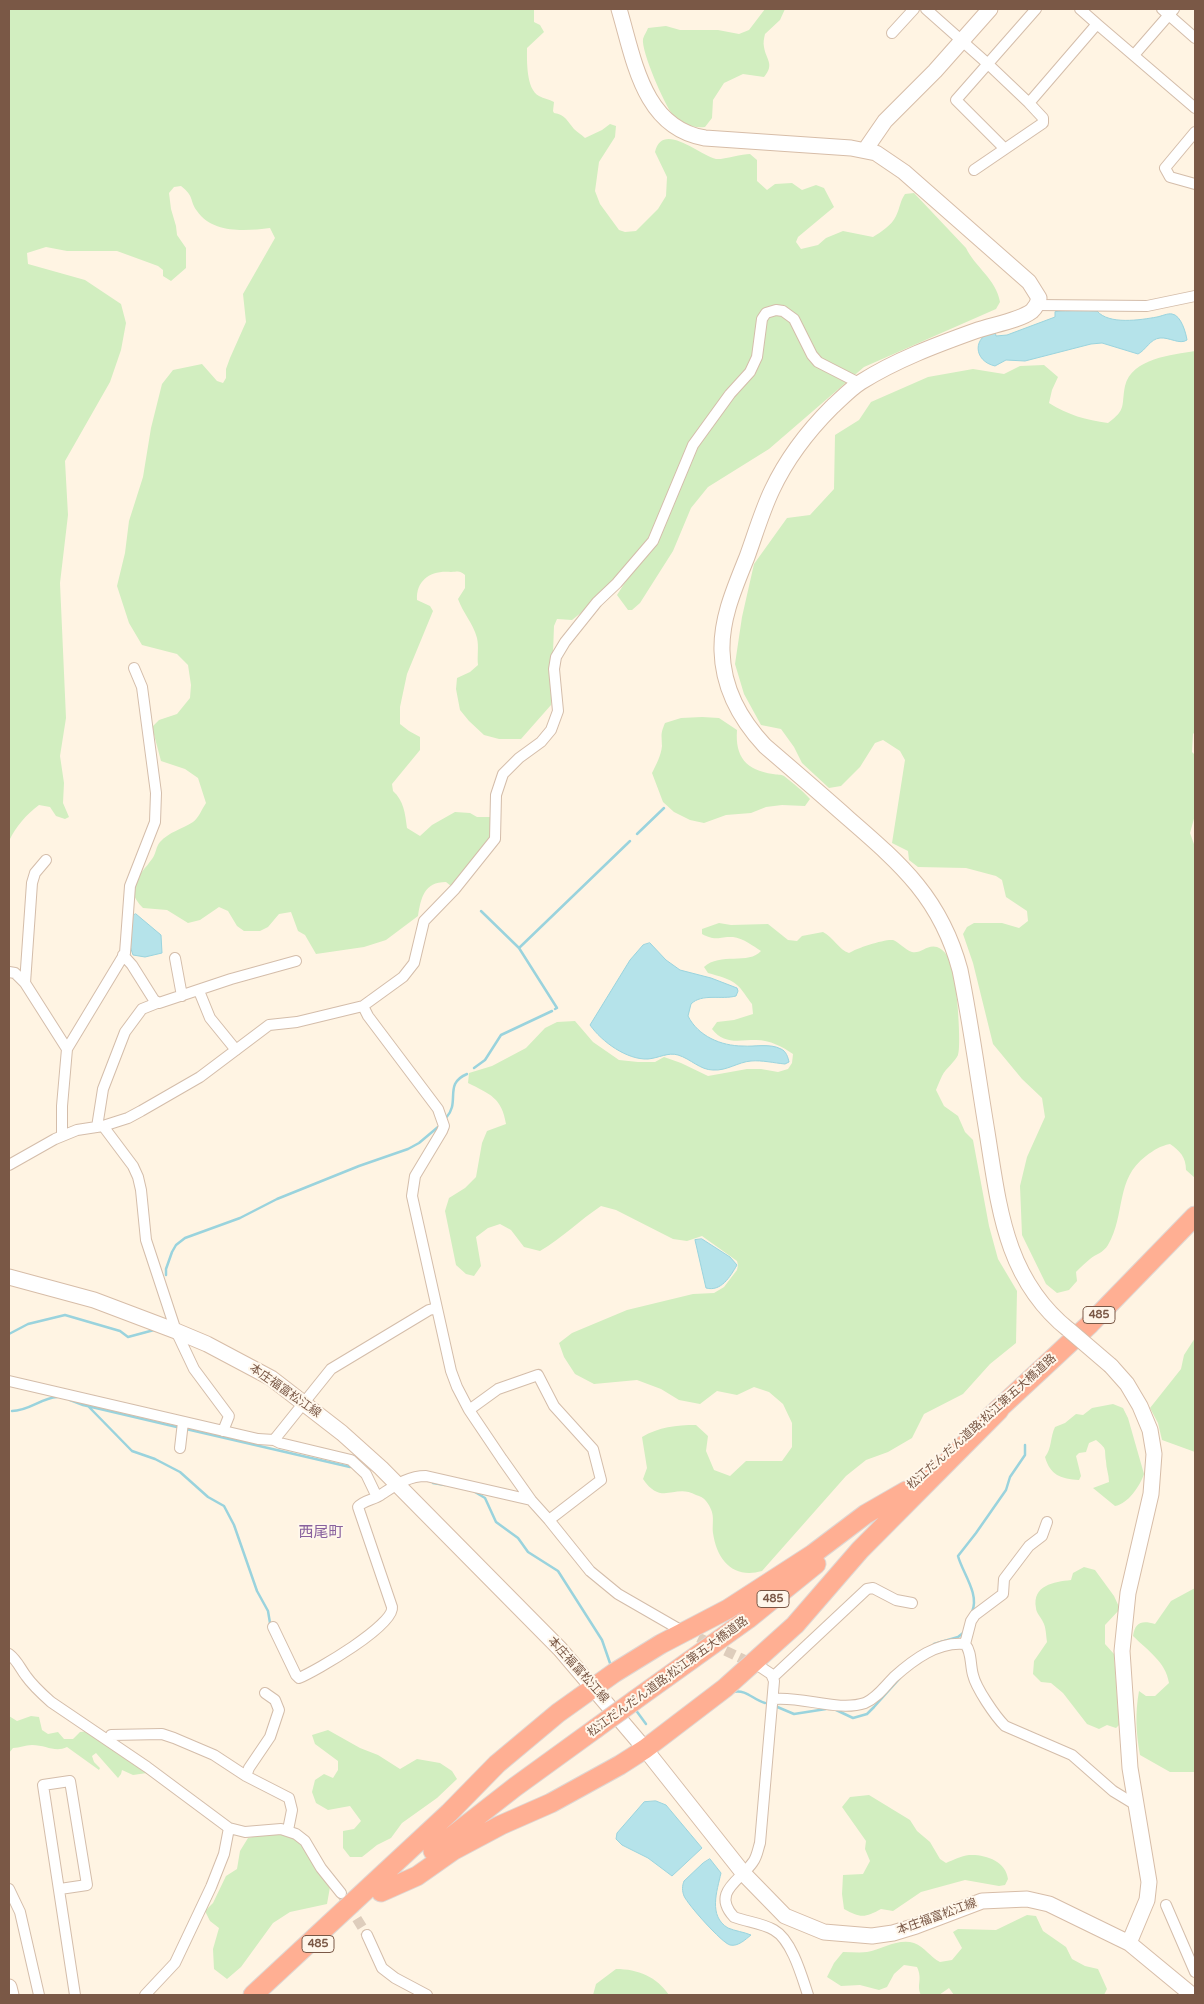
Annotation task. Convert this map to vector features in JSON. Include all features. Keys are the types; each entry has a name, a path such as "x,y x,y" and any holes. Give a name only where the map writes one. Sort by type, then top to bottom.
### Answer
{"highway":[{"name":"松江だんだん道路;松江第五大橋道路","path":"254,1995 380,1892 515,1787 748,1619 906,1491 999,1410 1090,1324 1195,1216"},
{"path":"380,1892 417,1876 454,1850 501,1825 551,1803 620,1765 645,1749 725,1688 795,1625 860,1550 999,1410"},
{"path":"254,1995 449,1813 497,1764 535,1731 594,1687 661,1644 728,1609 812,1554 866,1514 906,1491"}],"street":[{"path":"619,9 646,94 662,118 681,131 705,138 865,150 876,153 893,163 1029,282 1039,298 1037,305 1032,311 1023,316 974,331 888,367 859,383 806,435 772,489 735,587 723,629 722,653 729,694 740,715 765,746 902,866 922,890 940,917 956,953 960,970 995,1180 1008,1241 1022,1275 1033,1292 1056,1319 1111,1366 1127,1384 1140,1406 1150,1430 1154,1454 1151,1494 1128,1593 1122,1651 1129,1752 1149,1882 1147,1900 1129,1943"},
{"path":"892,33 914,9"},
{"path":"926,9 988,64 1043,118 1043,123 974,170"},
{"path":"936,18 944,9"},
{"path":"865,150 885,121 990,9"},
{"path":"1005,149 956,100 1036,9"},
{"path":"1080,9 1195,108"},
{"path":"1134,55 1168,11 1195,38"},
{"path":"1029,103 1097,24"},
{"path":"1195,132 1165,168 1170,177 1195,184"},
{"path":"1037,305 1147,306 1195,296"},
{"path":"9,1165 62,1136 77,1130 128,1118 200,1077 269,1026 297,1022 363,1006 403,977 414,963 424,921 455,890 495,839 496,795 500,780 519,758 541,742 551,730 557,716 554,669 556,657 565,642 597,602 617,583 653,541 693,445 730,394 750,372 757,357 762,318 772,310 776,310 782,311 794,319 812,355 818,362 859,383"},
{"path":"62,1136 62,1106 67,1049 123,955 130,886 155,822 156,793 142,686 134,668"},
{"path":"24,983 32,883 35,873 46,860"},
{"path":"123,955 132,965 157,1003"},
{"path":"175,958 182,996"},
{"path":"223,1431 229,1416 194,1369 176,1331 146,1240 138,1177 127,1157 100,1126 103,1089 125,1032 142,1009 231,979 296,961"},
{"path":"9,972 16,973 24,983 67,1049"},
{"path":"199,991 210,1018 236,1050"},
{"path":"363,1006 368,1016 438,1109 443,1122 442,1131 418,1170 412,1189 414,1206 454,1380 469,1410 530,1500 549,1520 581,1561 603,1584 678,1628"},
{"name":"本庄福富松江線","path":"9,1277 94,1300 176,1331 271,1378 342,1433 397,1484 560,1649 645,1749 744,1874 785,1916 824,1932 864,1935 893,1933 982,1901 1027,1899 1048,1904 1129,1943 1192,1995"},
{"path":"274,1440 322,1379 340,1363 429,1310 437,1308"},
{"path":"469,1410 498,1389 538,1375 554,1406 593,1449 601,1480 549,1520"},
{"path":"9,1381 183,1426 274,1440 351,1460 366,1474 376,1497"},
{"path":"180,1448 183,1426"},
{"path":"274,1627 299,1678 370,1636 392,1615 392,1607 358,1508 361,1504 397,1484 416,1476 426,1476 530,1500"},
{"path":"1047,1522 1042,1536 1029,1546 1004,1579 1003,1594 971,1620 965,1644 968,1648 973,1676 1004,1726 1072,1755 1113,1791 1136,1805"},
{"path":"772,1677 866,1589 874,1588 896,1600 912,1603"},
{"path":"774,1699 787,1698 847,1705 864,1703 873,1698 898,1674 928,1652 948,1644 965,1644"},
{"path":"9,1654 19,1663 32,1682 51,1702 148,1767 229,1828 245,1832 276,1829 288,1830 305,1841 321,1868 341,1893"},
{"path":"758,1666 772,1677 774,1699 770,1722 760,1843 755,1860 729,1888 725,1896 725,1904 728,1911 734,1917 776,1931 785,1940 798,1967 808,1995"},
{"path":"246,1776 248,1768 270,1737 279,1710 275,1700 265,1693"},
{"path":"111,1735 162,1734 186,1742 214,1755 246,1776 289,1798 292,1810 288,1830"},
{"path":"60,1889 87,1885 70,1781 43,1785 75,1995"},
{"path":"145,1995 175,1963 211,1887 224,1854 229,1828"},
{"path":"9,1889 20,1912 39,1995"},
{"path":"1166,1906 1195,1972"},
{"path":"367,1935 382,1968 394,1978 428,1995"},
{"path":"9,1987 11,1995"}],"green space":[{"path":"9,9 534,9 534,22 540,25 544,32 527,48 529,81 535,92 541,97 554,102 554,113 564,117 585,138 610,124 616,126 615,137 599,162 595,191 600,204 619,230 625,232 636,231 658,209 666,196 667,177 655,152 659,143 665,139 673,139 716,159 750,154 757,160 757,181 767,190 775,184 792,183 802,190 816,185 824,188 834,207 798,237 796,242 801,249 818,245 826,238 843,231 873,237 892,222 905,194 914,193 966,248 990,280 1000,302 996,309 864,367 769,449 708,487 691,508 673,551 640,603 632,610 628,610 617,595 627,576 572,620 557,619 554,626 551,705 521,739 499,739 484,735 460,710 456,689 457,678 470,672 478,665 477,638 458,599 465,588 465,575 461,572 437,573 422,582 417,593 417,600 430,606 433,611 407,674 400,707 400,724 420,737 420,750 392,784 393,791 402,803 407,828 420,836 432,825 455,812 470,813 477,817 491,817 490,838 455,885 451,886 446,882 428,888 422,897 418,916 386,940 364,947 316,954 305,935 298,931 291,912 279,914 268,927 260,931 244,931 237,926 228,911 219,907 200,920 188,923 167,910 143,908 137,901 133,888 138,876 153,857 160,842 171,833 195,821 206,803 198,778 185,769 161,761 152,727 159,720 177,714 190,698 191,685 188,665 177,654 142,645 129,623 117,586 125,553 129,521 143,477 151,428 162,384 173,370 202,364 217,381 223,383 226,378 226,369 230,358 246,322 243,294 275,238 270,228 241,230 212,224 197,211 190,196 181,186 174,187 169,193 177,235 186,248 186,268 171,281 163,276 163,270 158,266 117,251 67,251 46,247 27,253 28,264 85,280 121,304 126,323 121,350 110,382 65,461 68,515 60,583 66,718 60,756 64,783 63,803 69,817 65,819 56,816 50,807 39,805 22,821 9,841"},
{"path":"765,9 785,9 780,20 765,34 764,45 769,69 764,77 743,74 724,83 713,100 712,118 705,127 688,125 676,118 669,110 646,55 643,39 648,28 666,26 680,30 718,30 739,34 749,30"},
{"path":"1195,351 1195,732 1193,734 1192,752 1195,755 1195,815 1190,833 1195,847 1195,1178 1186,1170 1182,1155 1170,1144 1157,1148 1146,1156 1136,1165 1125,1186 1114,1233 1108,1245 1076,1272 1077,1281 1069,1290 1057,1293 1046,1284 1022,1235 1020,1186 1027,1157 1045,1117 1042,1098 1022,1079 993,1044 973,963 963,934 967,927 974,923 1002,923 1019,928 1028,921 1027,911 1006,897 1002,880 996,876 966,868 918,867 909,860 908,851 892,843 905,760 900,751 883,740 875,743 860,767 841,786 829,788 802,763 794,747 781,729 761,725 744,694 735,664 742,617 754,564 787,518 810,515 834,489 835,435 859,420 871,402 928,377 973,369 1004,374 1020,366 1044,365 1058,377 1049,403 1077,416 1108,423 1121,410 1125,386 1129,377 1136,369 1165,356"},
{"path":"681,718 719,718 737,730 738,748 744,761 764,772 784,776 810,799 805,806 782,805 766,807 751,813 726,815 704,823 690,820 674,812 663,802 652,773 661,753 662,730 665,723"},
{"path":"719,923 731,925 768,924 788,940 797,941 802,936 823,932 849,953 871,944 893,940 912,952 918,952 933,946 940,948 947,955 952,964 954,974 959,1049 957,1058 940,1079 936,1090 944,1106 958,1116 965,1132 973,1140 989,1226 998,1259 1017,1291 1016,1343 990,1364 963,1394 924,1414 912,1438 888,1452 866,1460 846,1476 762,1571 752,1573 735,1570 718,1552 713,1533 712,1513 704,1499 688,1492 656,1492 643,1479 647,1468 642,1437 668,1427 696,1425 708,1436 706,1451 714,1470 730,1476 746,1461 782,1461 792,1447 792,1423 783,1404 769,1392 754,1387 737,1395 717,1391 700,1404 679,1400 661,1389 637,1380 594,1384 575,1374 564,1357 559,1343 572,1333 627,1310 693,1294 714,1293 724,1287 737,1270 737,1261 702,1236 687,1241 673,1239 616,1210 601,1206 540,1251 524,1247 511,1230 500,1224 488,1228 476,1237 481,1266 474,1276 466,1274 456,1265 445,1211 449,1198 465,1188 476,1177 482,1143 487,1131 506,1124 501,1108 494,1098 468,1083 469,1073 492,1066 526,1048 545,1028 557,1022 575,1021 593,1042 619,1060 655,1062 664,1057 708,1076 747,1069 778,1072 788,1069 792,1063 793,1054 781,1046 761,1040 727,1040 712,1029 717,1022 734,1020 753,1014 752,1004 737,985 727,979 708,973 704,967 718,960 749,957 761,951 748,942 737,938 714,938 702,934 702,929"},
{"path":"1195,1338 1195,1452 1162,1440 1158,1423 1150,1408 1181,1369 1184,1355"},
{"path":"1113,1404 1123,1408 1128,1418 1144,1474 1133,1494 1120,1505 1115,1506 1093,1488 1109,1482 1105,1449 1096,1440 1089,1443 1086,1452 1079,1453 1076,1456 1081,1476 1079,1480 1067,1479 1057,1475 1050,1468 1045,1457 1049,1450 1055,1427 1065,1423 1076,1414 1083,1415 1092,1408"},
{"path":"1084,1567 1095,1570 1114,1596 1120,1609 1105,1625 1105,1644 1114,1654 1119,1725 1116,1728 1107,1725 1099,1729 1087,1724 1063,1693 1051,1683 1041,1682 1033,1674 1034,1661 1047,1642 1045,1626 1036,1610 1037,1594 1046,1586 1071,1580 1073,1573"},
{"path":"1195,1588 1195,1772 1170,1772 1140,1755 1136,1723 1139,1691 1146,1696 1155,1696 1169,1683 1160,1663 1133,1636 1137,1625 1143,1622 1155,1624 1171,1601"},
{"path":"9,1716 17,1721 31,1716 39,1717 42,1730 48,1734 58,1732 64,1739 73,1739 80,1732 89,1731 108,1747 147,1773 133,1775 122,1770 118,1778 96,1753 92,1756 94,1762 100,1768 99,1770 67,1747 54,1749 29,1745 13,1748 9,1753"},
{"path":"328,1730 360,1748 378,1755 400,1769 417,1759 440,1763 452,1771 457,1779 437,1798 402,1823 391,1838 377,1845 362,1857 350,1857 343,1848 343,1831 354,1829 361,1821 350,1806 328,1810 316,1803 312,1792 315,1780 324,1774 333,1778 338,1770 338,1761 315,1744 312,1735"},
{"path":"869,1795 910,1820 917,1831 930,1842 940,1859 946,1863 963,1856 975,1855 988,1857 999,1863 1008,1879 1005,1885 999,1886 965,1880 921,1892 893,1911 881,1909 862,1916 844,1909 842,1894 843,1875 863,1874 870,1861 865,1849 866,1841 842,1807 850,1797"},
{"path":"276,1832 301,1841 330,1887 327,1904 290,1912 273,1923 241,1967 227,1979 214,1969 213,1949 219,1928 210,1921 205,1911 213,1903 226,1876 237,1869 240,1851 248,1838"},
{"path":"1027,1915 1036,1916 1043,1931 1066,1947 1072,1959 1085,1966 1098,1969 1107,1989 1104,1995 954,1995 949,1988 939,1995 921,1995 917,1967 904,1965 894,1974 887,1987 879,1990 860,1985 841,1986 827,1977 834,1963 843,1952 867,1952 902,1942 918,1945 940,1962 952,1960 962,1948 953,1932 958,1929 996,1930"},
{"path":"616,1969 639,1972 646,1975 659,1983 669,1995 593,1995 596,1984"}],"water":[{"path":"1097,311 1102,315 1117,320 1142,319 1172,314 1180,321 1187,340 1181,342 1160,338 1151,342 1138,354 1102,343 1091,344 1025,361 1006,360 995,366 982,359 979,354 979,343 987,334 995,331 996,336 1007,335 1055,317 1055,312"},
{"path":"136,914 161,935 162,953 145,957 133,955 130,946 132,916"},
{"path":"650,943 666,960 680,970 711,978 737,988 736,996 706,998 691,1004 688,1016 698,1029 719,1042 735,1046 777,1047 784,1051 789,1062 785,1064 751,1061 723,1069 708,1070 674,1054 640,1059 616,1049 601,1038 590,1025 630,960 643,945"},
{"path":"702,1239 730,1257 737,1265 728,1279 716,1288 706,1288 695,1240"},
{"path":"656,1801 666,1805 702,1848 672,1876 648,1858 622,1845 616,1839 617,1833 644,1802"},
{"path":"710,1859 721,1873 716,1903 718,1917 728,1928 751,1935 736,1945 730,1945 720,1938 698,1915 683,1894 684,1881"}],"waterway":[{"path":"637,834 664,808"},
{"path":"555,1009 557,1008 519,948 630,841"},
{"path":"481,911 519,948"},
{"path":"474,1068 485,1060 501,1035 552,1011"},
{"path":"446,1118 452,1106 456,1083 467,1074"},
{"path":"166,1275 166,1269 172,1252 176,1245 185,1238 240,1218 277,1199 359,1166 408,1149 419,1143 438,1127"},
{"path":"9,1334 28,1324 65,1315 120,1331 128,1337 154,1330"},
{"path":"12,1411 24,1409 57,1397"},
{"path":"70,1400 83,1405 181,1428"},
{"path":"89,1407 132,1451 155,1459 180,1472 208,1497 224,1506 234,1525 257,1591 268,1611 272,1635"},
{"path":"186,1429 350,1467"},
{"path":"972,1612 974,1598 958,1556 1006,1490 1010,1477 1025,1455 1025,1445"},
{"path":"433,1483 445,1485"},
{"path":"475,1492 485,1498 496,1522 518,1538 528,1552 558,1571 602,1640 611,1666"},
{"path":"934,1644 958,1637 963,1633"},
{"path":"834,1709 853,1718 867,1714 900,1678"},
{"path":"733,1692 746,1693 765,1703"},
{"path":"775,1706 794,1714 826,1709"},
{"path":"635,1709 646,1724"}],"tunnel":[{"path":"685,1631 755,1665"},
{"path":"341,1893 367,1935"}],"district":[{"name":"西尾町","path":"321,1533"}]}
